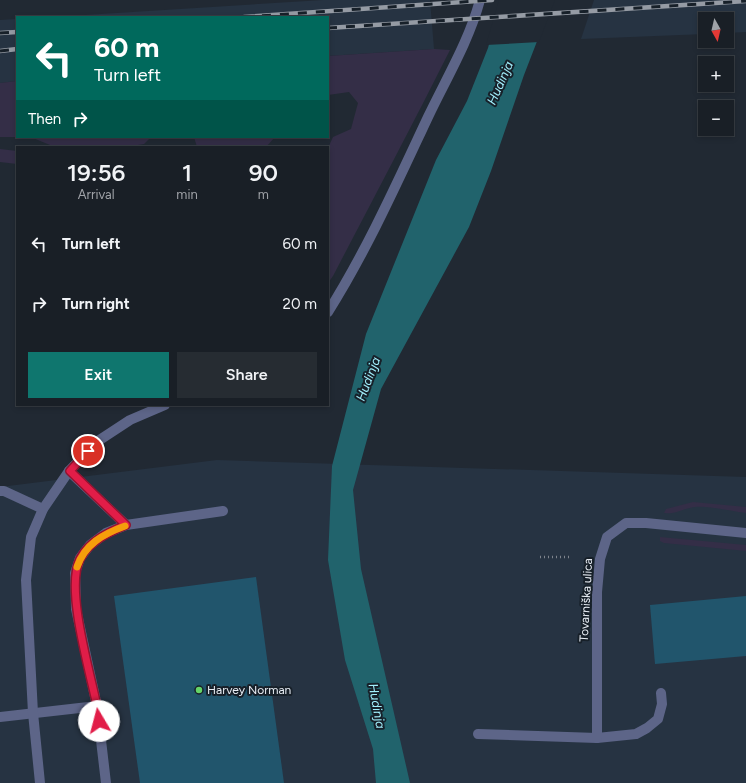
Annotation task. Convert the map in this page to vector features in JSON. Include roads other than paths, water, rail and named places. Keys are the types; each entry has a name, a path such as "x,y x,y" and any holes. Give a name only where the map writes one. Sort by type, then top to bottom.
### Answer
{"street":[{"path":"329,310 350,276 425,124 475,20 480,0"},
{"path":"40,783 33,713 26,580 31,537 43,509 70,471 98,441 130,420 163,406"},
{"path":"70,471 126,525"},
{"path":"0,491 4,491 43,509"},
{"path":"106,783 97,706 76,609 75,573 80,558 90,545 106,533 126,525 223,511"},
{"name":"Tovarniška ulica","path":"597,738 597,592 600,558 607,537 626,523 646,522 746,533"},
{"path":"478,734 597,738 636,734 647,728 658,719 662,704 661,693"},
{"path":"0,717 97,706"}],"water":[{"name":"Hudinja","path":"501,0 553,0 469,227 381,389 353,490 361,569 410,783 376,783 373,749 345,660 328,560 332,466 366,334 436,160 467,101 488,48"}],"railway":[{"path":"259,16 492,0"},
{"path":"329,28 746,1"},
{"path":"0,33 16,32"},
{"path":"0,51 16,49"}],"place":[{"name":"Harvey Norman","path":"199,690"}]}
